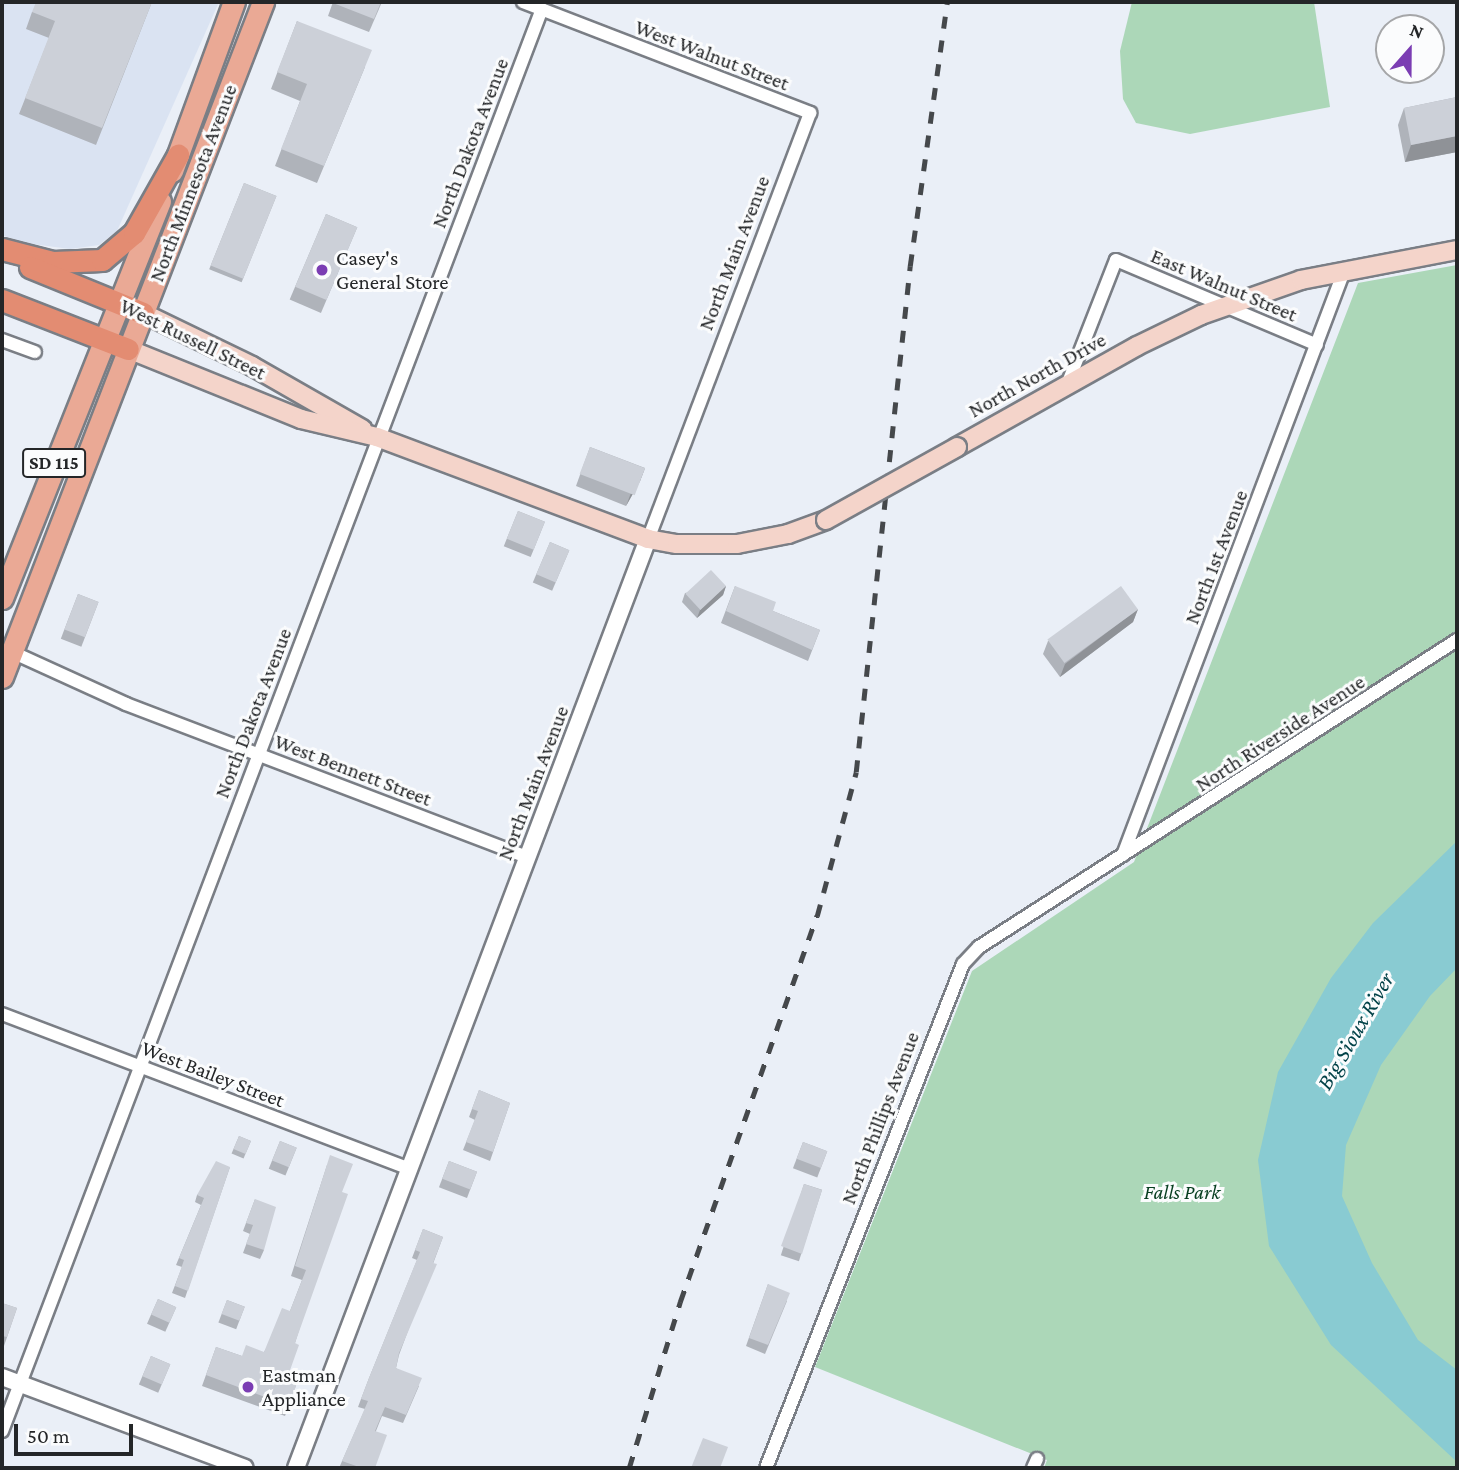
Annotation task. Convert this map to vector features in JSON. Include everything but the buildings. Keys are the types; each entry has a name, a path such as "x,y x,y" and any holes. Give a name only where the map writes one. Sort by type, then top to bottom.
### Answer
{"highway":[{"path":"2,249 53,262 102,260 134,233 178,155"},
{"name":"West Russell Street","path":"2,257 143,313"},
{"name":"West Russell Street","path":"2,300 128,349"}],"main road":[{"name":"North Minnesota Avenue","path":"2,598 178,155 234,2"},
{"name":"North Minnesota Avenue","path":"2,677 263,2"},
{"name":"North North Drive","path":"648,538 677,544 737,544 788,534 826,520 1180,324 1301,279 1457,250"},
{"name":"West Russell Street","path":"143,313 252,366 377,437"},
{"name":"West Russell Street","path":"128,349 301,419 377,437 648,538"}],"street":[{"name":"West Walnut Street","path":"523,2 810,113"},
{"name":"North Dakota Avenue","path":"2,1431 377,437 542,9"},
{"name":"North Main Avenue","path":"296,1468 810,113"},
{"name":"East Walnut Street","path":"1068,385 1116,260 1317,345"},
{"name":"North 1st Avenue","path":"1123,856 1344,271"},
{"path":"2,340 34,352"},
{"name":"North Riverside Avenue","path":"1123,856 1457,640"},
{"name":"West Bennett Street","path":"12,652 126,704 527,857"},
{"name":"North Phillips Avenue","path":"766,1468 963,964 979,947 1123,856"},
{"name":"West Bailey Street","path":"2,1014 410,1169"},
{"path":"2,1377 245,1468"}],"shaded area":[{"path":"2,2 219,2 117,231 99,245 70,249 25,243 2,235"}],"green space":[{"path":"1132,2 1314,2 1330,107 1190,134 1136,123 1123,99 1120,51"},
{"name":"Falls Park","path":"1457,265 1457,1468 1044,1468 1047,1460 815,1367 972,971 1134,862 1358,283"}],"water":[{"name":"Big Sioux River","path":"1457,841 1457,968 1430,996 1381,1065 1346,1145 1342,1196 1372,1263 1418,1340 1457,1370 1457,1462 1331,1345 1269,1246 1258,1160 1278,1072 1331,978 1373,923"}],"railway":[{"path":"629,1468 680,1302 817,916 856,772 910,266 947,2"}],"place":[{"name":"Casey's General Store","path":"322,270"},
{"name":"Eastman Appliance","path":"248,1387"}]}
